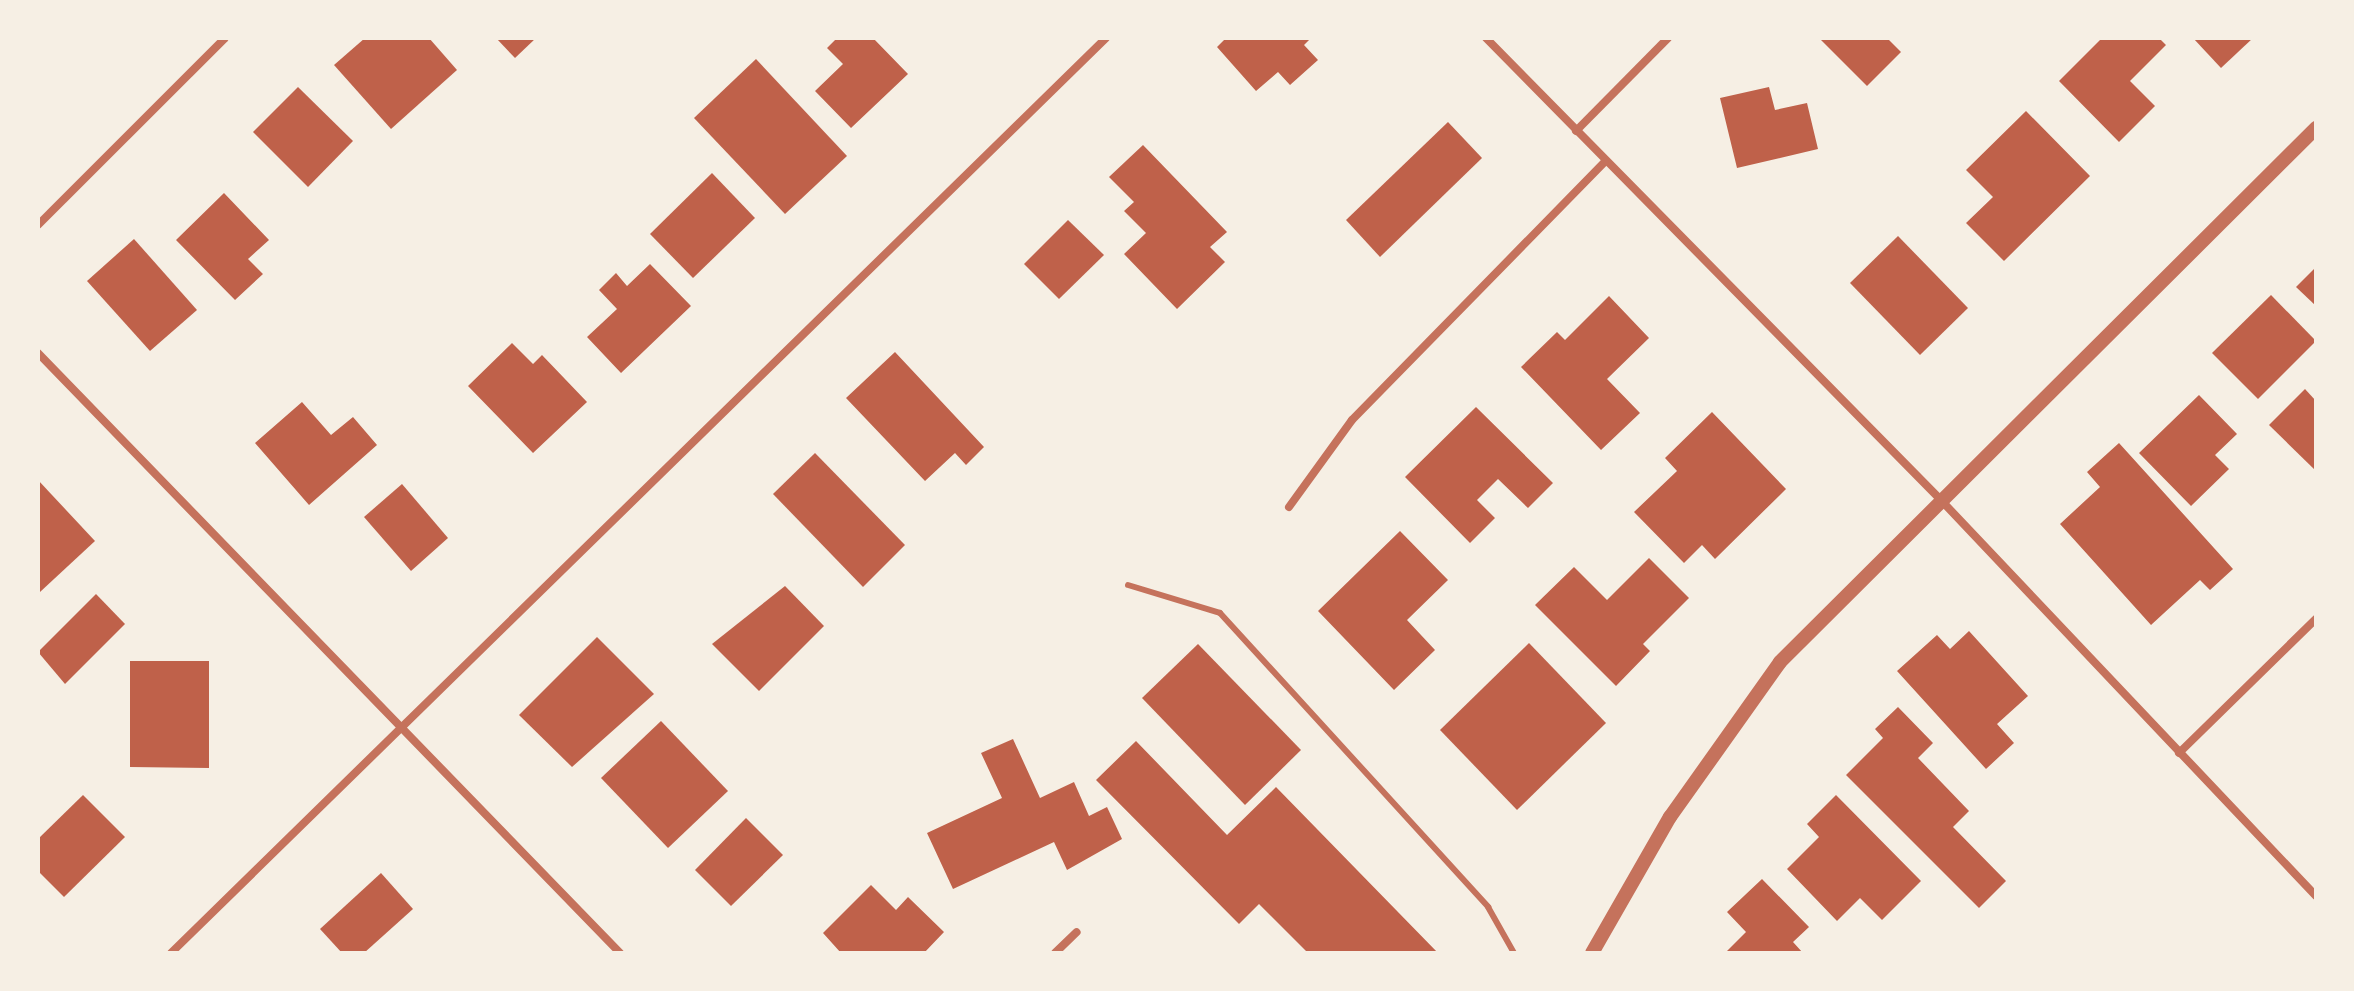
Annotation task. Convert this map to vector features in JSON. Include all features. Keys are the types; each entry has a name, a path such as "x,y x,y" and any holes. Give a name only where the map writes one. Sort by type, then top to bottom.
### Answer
{"street":[{"path":"38,225 225,38"},
{"path":"171,953 402,723 1106,38"},
{"path":"1486,38 1938,497 2316,896"},
{"path":"1576,131 1668,38"},
{"path":"1592,953 1670,817 1780,662 1938,497 2316,128"},
{"path":"1289,507 1352,420 1605,162"},
{"path":"38,353 402,723 620,953"},
{"path":"2179,753 2316,619"},
{"path":"1055,953 1077,932"}],"lane":[{"path":"1128,585 1220,613 1488,907 1514,953"}],"building":[{"path":"365,38 429,38 457,70 391,129 334,65"},
{"path":"496,38 536,38 515,58"},
{"path":"837,38 873,38 908,74 851,128 815,91 843,64 827,48"},
{"path":"1226,38 1311,38 1304,45 1318,60 1290,85 1278,72 1256,91 1217,47"},
{"path":"1819,38 1887,38 1901,52 1867,86"},
{"path":"2102,38 2159,38 2166,45 2130,81 2155,106 2119,142 2059,81"},
{"path":"2193,38 2253,38 2221,68"},
{"path":"756,59 847,156 785,214 694,118"},
{"path":"298,87 353,141 308,187 253,132"},
{"path":"1769,87 1775,110 1807,103 1818,149 1737,168 1720,98"},
{"path":"2026,111 2090,176 2004,261 1966,223 1993,197 1966,170"},
{"path":"1448,122 1482,158 1380,257 1346,220"},
{"path":"1143,145 1227,232 1210,247 1225,262 1177,309 1124,254 1146,233 1124,211 1134,202 1109,177"},
{"path":"712,173 755,218 693,278 650,234"},
{"path":"224,193 269,240 248,259 263,274 235,300 176,240"},
{"path":"1068,220 1104,255 1059,299 1024,264"},
{"path":"1898,236 1968,308 1920,355 1850,283"},
{"path":"134,239 197,310 150,351 87,281"},
{"path":"650,264 691,306 621,373 587,337 617,309 599,290 616,273 627,286"},
{"path":"2316,267 2316,306 2296,287"},
{"path":"2271,295 2316,341 2258,399 2212,353"},
{"path":"1609,296 1649,338 1607,379 1640,413 1601,450 1521,367 1557,332 1565,340"},
{"path":"512,343 533,364 542,355 587,402 533,453 468,386"},
{"path":"895,352 984,447 966,465 955,453 925,481 846,398"},
{"path":"2305,389 2316,401 2316,471 2269,425"},
{"path":"2199,395 2237,434 2215,455 2229,469 2191,506 2139,453"},
{"path":"302,402 331,435 353,417 377,445 309,505 255,443"},
{"path":"1476,407 1553,483 1528,508 1498,479 1477,500 1495,518 1470,543 1405,477"},
{"path":"1712,412 1786,489 1715,559 1702,545 1684,563 1634,512 1677,471 1665,458"},
{"path":"2119,443 2233,569 2210,590 2200,580 2151,625 2060,524 2100,487 2087,472"},
{"path":"815,453 905,545 863,587 773,494"},
{"path":"38,480 95,541 40,592 38,589"},
{"path":"402,484 448,538 411,571 364,517"},
{"path":"1400,531 1448,580 1407,620 1435,650 1394,690 1318,611"},
{"path":"1649,558 1689,598 1643,644 1650,651 1616,686 1535,605 1574,567 1607,600"},
{"path":"785,586 824,626 759,691 712,644"},
{"path":"96,594 125,624 65,684 38,652"},
{"path":"1969,631 2028,696 1997,724 2014,743 1986,769 1897,671 1937,635 1950,649"},
{"path":"597,637 654,694 572,767 519,715"},
{"path":"1529,643 1606,723 1517,810 1440,730"},
{"path":"1198,644 1301,750 1245,805 1142,698"},
{"path":"130,661 209,661 209,768 130,767"},
{"path":"1898,707 1933,743 1918,758 1969,811 1953,827 2006,881 1979,908 1846,775 1883,738 1875,729"},
{"path":"661,721 728,791 668,848 601,778"},
{"path":"1013,739 1040,798 1074,782 1089,816 1107,807 1122,839 1067,870 1054,842 953,889 927,833 1002,798 981,753"},
{"path":"1136,741 1227,835 1276,787 1438,953 1308,953 1259,904 1239,924 1096,780"},
{"path":"83,795 125,837 64,897 38,871 38,839"},
{"path":"1836,795 1921,881 1882,920 1860,898 1837,921 1787,869 1819,837 1807,824"},
{"path":"746,818 783,855 731,906 695,870"},
{"path":"381,873 413,909 364,953 342,953 320,929"},
{"path":"1762,879 1809,927 1793,942 1803,953 1725,953 1746,932 1727,912"},
{"path":"871,885 896,910 908,897 944,932 924,953 841,953 823,933"}]}
